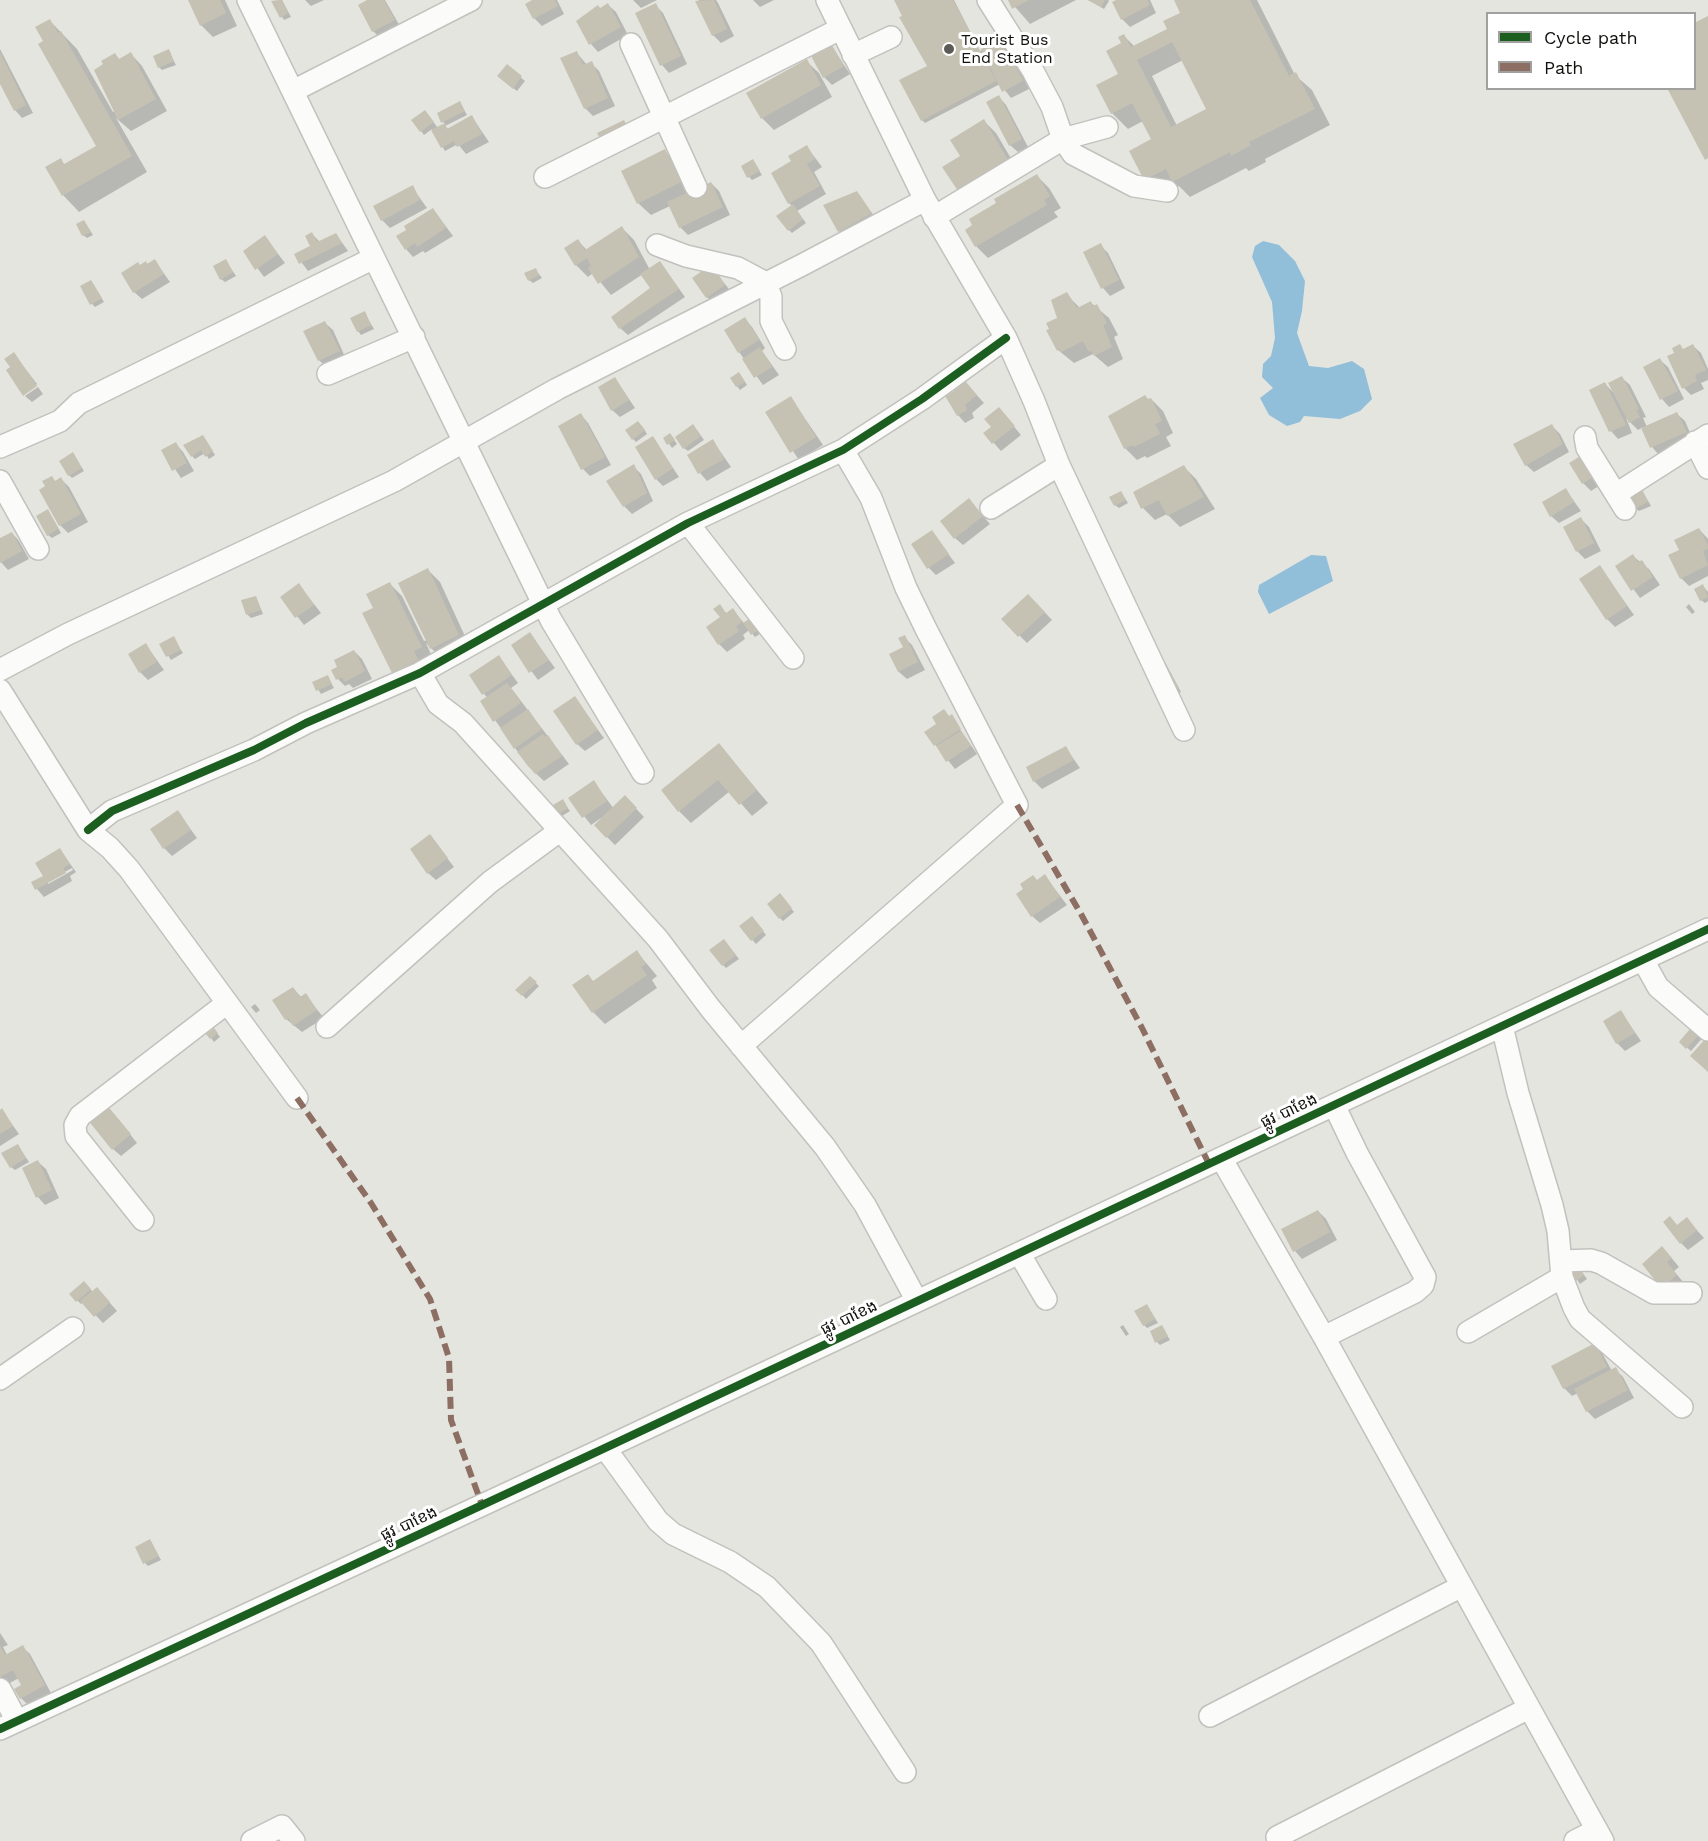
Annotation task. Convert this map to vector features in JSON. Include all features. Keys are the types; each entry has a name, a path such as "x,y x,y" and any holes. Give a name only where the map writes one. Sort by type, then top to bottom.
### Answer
{"street":[{"path":"248,0 551,620 643,773"},
{"path":"293,91 471,0"},
{"path":"827,0 930,208 1006,338 1059,465 1184,730"},
{"path":"988,0 1043,89 1063,139 1073,154 1134,186 1167,191"},
{"path":"545,177 840,28"},
{"path":"853,55 891,37"},
{"path":"631,44 696,187"},
{"path":"0,669 68,634 394,482 557,389 766,283 930,208 1063,139 1107,127"},
{"path":"657,245 686,256 738,267 766,283 771,297 771,321 785,349"},
{"path":"0,447 60,421 79,403 375,258"},
{"path":"328,374 414,337"},
{"path":"88,830 112,812 245,754 306,723 420,673 688,523 843,450 922,399 1006,338"},
{"path":"1585,437 1587,448 1621,502 1701,438 1708,468"},
{"path":"741,1046 1017,805 926,629 906,588 871,498 843,450"},
{"path":"991,508 1059,465"},
{"path":"0,481 38,549"},
{"path":"688,523 793,658"},
{"path":"420,673 438,704 463,723 558,832 658,939 741,1046 847,1176 891,1250 917,1301"},
{"path":"0,690 88,830 121,858 297,1098"},
{"path":"327,1027 490,882 558,832"},
{"name":"ផ្លូវ បាខែង","path":"9,1725 605,1448 1708,929"},
{"path":"1643,960 1658,987 1708,1030"},
{"path":"143,1220 76,1136 75,1125 80,1116 227,1003"},
{"path":"1502,1026 1518,1093 1552,1205 1561,1269 1580,1319 1674,1397 1682,1407"},
{"path":"1324,1337 1415,1292 1420,1288 1425,1277 1357,1153 1334,1105"},
{"path":"1221,1158 1324,1337 1600,1835 1575,1841"},
{"path":"1019,1253 1046,1299"},
{"path":"1468,1332 1561,1269 1591,1260 1601,1263 1654,1293 1690,1293"},
{"path":"0,1380 73,1328"},
{"path":"605,1448 658,1521 673,1534 729,1562 767,1587 821,1643 905,1772"},
{"path":"1210,1716 1462,1586"},
{"path":"0,1689 9,1725"},
{"path":"1277,1837 1529,1708"},
{"path":"252,1841 282,1826 294,1841"}],"water":[{"path":"1263,241 1279,245 1295,261 1305,281 1297,333 1309,366 1328,368 1352,361 1364,369 1372,399 1360,411 1340,419 1304,416 1300,422 1287,426 1269,415 1260,398 1273,388 1262,377 1263,364 1271,356 1275,338 1272,302 1252,257 1255,246"},
{"path":"1311,555 1326,556 1333,581 1269,614 1258,592 1259,585"}],"building":[{"path":"188,0 220,0 226,13 200,26"},
{"path":"282,0 288,13 280,18 271,1"},
{"path":"367,0 384,0 395,20 372,32 358,5"},
{"path":"532,0 555,0 558,6 533,19 525,4"},
{"path":"714,0 727,29 712,36 695,1"},
{"name":"Tourist Bus End Station","path":"894,0 953,0 996,81 921,121 899,80 927,66 899,17 902,16"},
{"path":"1008,0 1029,0 1012,9"},
{"path":"1088,0 1105,0 1101,7"},
{"path":"1147,0 1150,5 1121,20 1112,2"},
{"path":"1174,0 1250,0 1289,76 1296,72 1315,109 1249,142 1251,145 1231,156 1230,152 1172,182 1166,169 1144,180 1129,151 1151,139 1132,103 1111,114 1096,85 1118,74 1106,51 1121,43 1118,37 1124,34 1131,47 1167,29 1163,21 1180,13","holes":["1172,42 1206,109 1171,127 1137,60"]},
{"path":"608,3 621,27 589,45 576,21 598,5 600,8"},
{"path":"656,3 681,56 660,66 635,13"},
{"path":"1708,16 1708,158 1705,160 1668,90 1696,90 1696,22"},
{"path":"50,19 58,33 61,31 132,156 62,196 45,167 61,158 64,164 96,146 38,44 43,41 35,27"},
{"path":"1002,39 1023,81 1002,92 981,49"},
{"path":"832,45 844,66 823,78 811,56"},
{"path":"169,49 174,61 158,68 153,56"},
{"path":"577,51 583,65 592,61 608,98 584,109 560,58"},
{"path":"0,52 26,105 14,111 0,84"},
{"path":"131,52 156,99 118,120 94,70 103,64 101,61 115,53 119,59"},
{"path":"807,59 821,85 761,119 746,93"},
{"path":"507,64 522,76 513,89 497,76"},
{"path":"999,95 1022,139 1009,146 986,102"},
{"path":"460,101 465,111 441,123 437,113"},
{"path":"425,110 434,122 420,132 411,120"},
{"path":"472,115 482,134 457,147 454,141 441,148 431,130 445,123 447,129"},
{"path":"984,119 1008,160 960,194 942,167 960,156 950,140"},
{"path":"624,120 627,126 600,139 597,133"},
{"path":"807,145 815,159 807,164 820,186 788,204 771,173 791,161 788,156"},
{"path":"665,149 671,161 677,158 682,169 676,172 681,182 637,204 621,171"},
{"path":"753,159 760,171 747,178 741,166"},
{"path":"1037,174 1050,196 1044,200 1047,205 975,247 965,230 972,225 969,219 996,203 994,199"},
{"path":"711,182 723,207 679,228 667,202"},
{"path":"413,185 420,200 381,221 373,206"},
{"path":"857,191 872,213 838,232 823,205"},
{"path":"793,204 803,219 788,231 776,216"},
{"path":"433,208 446,228 417,247 415,243 405,250 396,236 406,230 404,226"},
{"path":"84,220 91,232 82,236 76,224"},
{"path":"622,226 639,257 598,284 588,268 591,266 587,258 575,266 564,248 578,239 585,250"},
{"path":"312,232 317,242 336,233 342,243 299,264 294,254 310,246 305,236"},
{"path":"265,235 278,254 255,270 243,251"},
{"path":"1101,243 1119,280 1101,289 1083,252"},
{"path":"155,259 164,274 133,293 121,273 138,262 140,265 146,261 147,264"},
{"path":"226,259 233,272 220,280 213,266"},
{"path":"660,261 679,289 619,329 611,317 650,288 640,274"},
{"path":"712,264 725,285 706,298 692,278"},
{"path":"536,268 539,275 528,281 524,273"},
{"path":"91,280 102,298 90,305 80,286"},
{"path":"1067,292 1077,308 1091,301 1093,306 1097,304 1107,323 1103,325 1112,347 1094,356 1083,341 1061,352 1059,349 1057,351 1046,330 1049,329 1046,323 1057,318 1051,300"},
{"path":"365,311 371,325 357,332 350,318"},
{"path":"745,317 759,340 738,353 724,330"},
{"path":"325,321 340,351 318,361 303,331"},
{"path":"1680,344 1683,349 1693,344 1706,370 1695,375 1697,381 1682,389 1667,356 1674,353 1672,348"},
{"path":"760,347 772,367 754,378 742,359"},
{"path":"14,352 37,386 23,396 6,370 10,367 4,359"},
{"path":"1660,358 1678,391 1660,400 1643,367"},
{"path":"739,372 745,382 736,387 730,378"},
{"path":"1622,376 1639,409 1636,410 1640,417 1629,423 1608,383"},
{"path":"615,377 629,400 611,411 598,387"},
{"path":"962,377 977,395 965,405 967,410 957,416 945,396 954,391 950,387"},
{"path":"1605,382 1626,425 1609,432 1589,390"},
{"path":"1145,395 1148,399 1151,398 1162,421 1155,424 1160,434 1134,447 1132,445 1124,449 1108,416"},
{"path":"791,396 816,437 790,453 765,412"},
{"path":"999,407 1015,426 992,444 983,433 991,427 984,419"},
{"path":"1677,412 1687,432 1650,448 1641,428"},
{"path":"581,413 605,457 581,470 558,426"},
{"path":"638,421 645,430 632,440 625,430"},
{"path":"693,424 701,436 683,449 675,437"},
{"path":"1552,424 1563,444 1525,466 1513,444"},
{"path":"670,433 675,440 667,445 663,438"},
{"path":"203,435 213,451 205,457 201,450 191,457 183,445"},
{"path":"653,436 673,468 655,480 635,447"},
{"path":"713,439 724,459 698,474 687,455"},
{"path":"176,442 187,463 172,471 161,450"},
{"path":"73,452 82,468 68,476 59,461"},
{"path":"1582,455 1595,476 1582,484 1569,463"},
{"path":"634,464 647,493 623,507 606,481"},
{"path":"1184,465 1204,497 1167,516 1159,500 1141,509 1133,492"},
{"path":"52,476 55,481 61,477 81,514 59,526 39,490 45,486 42,481"},
{"path":"1640,485 1648,502 1634,509 1626,491"},
{"path":"1566,488 1574,502 1550,517 1542,502"},
{"path":"1121,491 1126,500 1114,506 1109,497"},
{"path":"969,498 983,516 954,539 940,521"},
{"path":"48,509 58,529 47,536 36,516"},
{"path":"1581,517 1594,543 1576,552 1563,527"},
{"path":"1699,528 1708,545 1708,549 1703,551 1708,565 1680,579 1668,555 1679,550 1674,540"},
{"path":"932,530 949,554 927,569 911,544"},
{"path":"12,532 22,551 0,563 0,538"},
{"path":"1633,554 1638,562 1642,560 1653,577 1631,591 1615,566"},
{"path":"1600,565 1627,606 1606,620 1579,579"},
{"path":"428,568 459,635 430,649 398,583"},
{"path":"390,582 422,647 414,651 418,660 392,673 362,613 373,608 366,594"},
{"path":"299,583 314,605 295,618 280,597"},
{"path":"1703,584 1708,597 1700,601 1694,589"},
{"path":"1028,594 1045,612 1018,637 1001,619"},
{"path":"256,596 261,610 246,615 241,600"},
{"path":"720,604 726,613 733,608 742,622 736,626 739,631 718,645 706,627 720,617 713,609"},
{"path":"753,616 761,628 751,635 743,623"},
{"path":"530,632 549,660 529,673 511,645"},
{"path":"905,635 918,662 898,672 889,654 903,647 898,638"},
{"path":"174,636 181,650 166,657 159,644"},
{"path":"146,643 157,662 139,673 128,654"},
{"path":"354,650 365,671 345,682 342,677 336,680 331,670 337,667 334,660"},
{"path":"499,655 512,675 482,695 469,675"},
{"path":"1165,662 1179,688 1172,692 1159,665"},
{"path":"328,675 332,684 316,691 312,682"},
{"path":"507,683 521,703 493,722 480,701"},
{"path":"575,696 598,730 576,745 553,711"},
{"path":"528,709 542,729 514,749 500,728"},
{"path":"944,709 949,716 952,714 961,729 934,746 924,732 936,724 932,717"},
{"path":"961,731 971,746 946,762 936,746"},
{"path":"543,734 545,737 548,735 562,756 535,774 517,752"},
{"path":"719,743 757,790 739,805 718,780 678,812 661,790"},
{"path":"1066,746 1074,760 1033,782 1026,767"},
{"path":"594,780 607,801 582,818 568,798"},
{"path":"625,795 637,808 606,838 594,825"},
{"path":"563,799 568,808 558,814 553,805"},
{"path":"178,810 191,830 163,849 150,829"},
{"path":"430,834 448,858 427,874 410,849"},
{"path":"60,848 70,864 63,868 66,873 35,890 31,882 43,876 35,863"},
{"path":"1045,874 1060,897 1031,917 1016,894 1023,889 1020,884 1033,875 1037,880"},
{"path":"780,893 792,908 779,919 767,904"},
{"path":"752,916 764,931 751,941 739,926"},
{"path":"724,939 736,955 722,966 709,950"},
{"path":"637,950 646,964 641,967 647,975 592,1013 572,985 588,974 593,981"},
{"path":"530,976 537,982 522,996 515,990"},
{"path":"293,987 300,997 306,993 317,1010 293,1026 288,1018 285,1020 272,1000"},
{"path":"1621,1010 1635,1033 1616,1044 1603,1021"},
{"path":"1695,1023 1703,1030 1686,1049 1679,1042"},
{"path":"214,1028 218,1033 210,1039 206,1034"},
{"path":"1708,1036 1708,1072 1690,1056"},
{"path":"106,1104 131,1134 112,1150 87,1119"},
{"path":"2,1108 13,1126 0,1134 0,1110"},
{"path":"18,1144 26,1158 10,1168 1,1153"},
{"path":"38,1160 52,1190 36,1198 22,1168"},
{"path":"1318,1210 1330,1232 1293,1252 1281,1229"},
{"path":"1670,1216 1677,1225 1687,1217 1697,1230 1680,1244 1663,1222"},
{"path":"1662,1246 1672,1258 1667,1262 1677,1275 1661,1288 1642,1264"},
{"path":"1576,1263 1584,1275 1576,1281 1567,1269"},
{"path":"84,1281 91,1289 76,1302 69,1294"},
{"path":"97,1287 110,1302 94,1317 80,1301"},
{"path":"1147,1304 1155,1319 1143,1326 1134,1311"},
{"path":"1162,1325 1168,1336 1155,1343 1150,1331"},
{"path":"1595,1343 1607,1367 1563,1389 1551,1366"},
{"path":"1616,1367 1628,1390 1586,1412 1574,1389"},
{"path":"150,1539 159,1556 143,1564 135,1547"},
{"path":"23,1645 45,1685 20,1699 14,1689 21,1685 13,1670 0,1677 0,1646 5,1655"}],"marked path":[{"path":"1017,805 1081,914 1142,1028 1209,1164"},
{"path":"297,1098 371,1203 430,1299 449,1358 451,1420 482,1505"}],"cycle path":[{"path":"88,830 112,811 254,750 306,723 420,673 688,523 843,450 922,399 1006,338"},
{"path":"0,1729 605,1448 1708,929"}],"place":[{"name":"Tourist Bus End Station","path":"949,49"}]}
